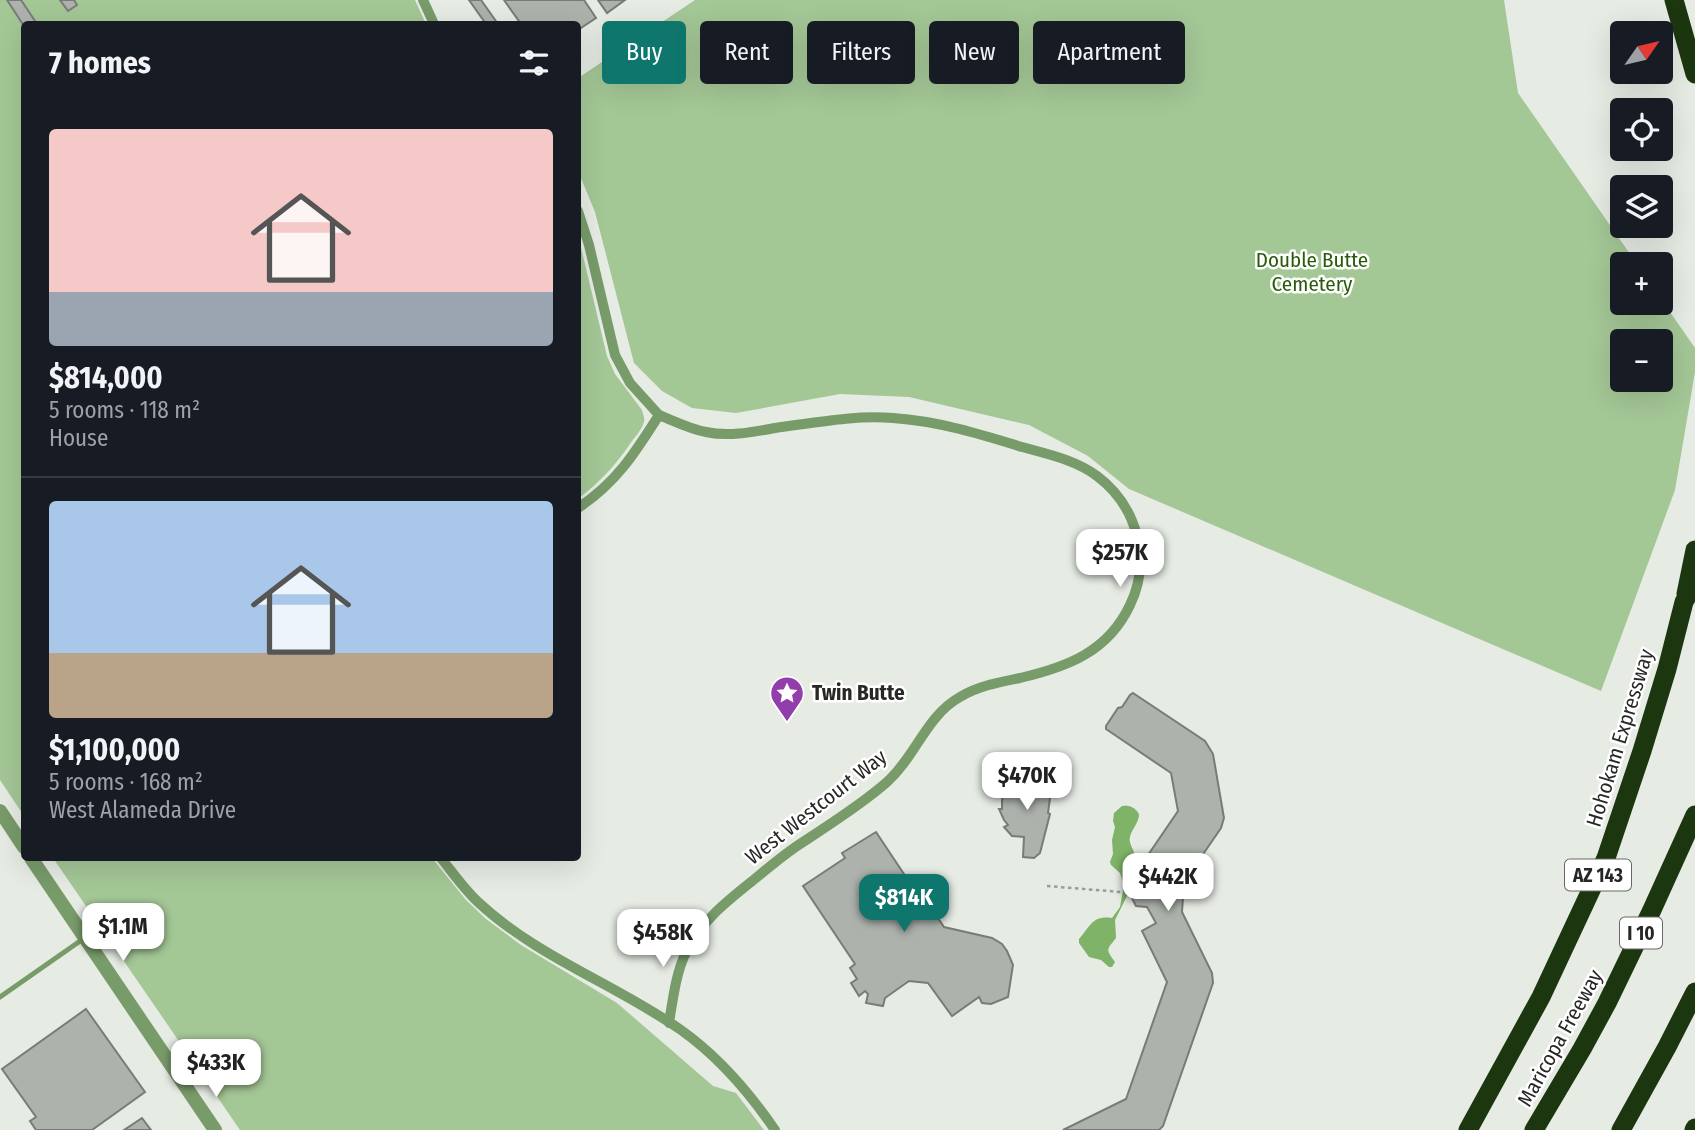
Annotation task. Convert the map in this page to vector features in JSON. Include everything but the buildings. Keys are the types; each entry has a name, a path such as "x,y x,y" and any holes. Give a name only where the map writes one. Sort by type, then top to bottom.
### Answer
{"highway":[{"path":"1674,0 1695,74"},
{"path":"1684,602 1695,550"},
{"name":"Hohokam Expressway","path":"1468,1130 1541,997 1606,858 1646,739 1684,602 1695,582"},
{"name":"Maricopa Freeway","path":"1534,1130 1582,1049 1612,991 1695,815"},
{"path":"1621,1130 1695,992"}],"street":[{"path":"423,0 434,21"},
{"name":"West Westcourt Way","path":"581,220 615,355 630,383 659,415 685,426 724,434 867,417 915,420 964,429 1059,458 1097,476 1121,500 1138,534 1139,577 1135,594 1130,608 1112,635 1090,652 1069,663 976,690 960,696 946,706 934,718 911,755 887,782 723,903 698,930 680,966 669,1023"},
{"path":"581,506 599,493 625,467 659,415"},
{"path":"0,811 21,842"},
{"path":"33,861 215,1130"},
{"path":"443,861 477,901 505,925 682,1031 742,1086 775,1130"}],"lane":[{"path":"0,997 85,937"}],"path":[{"path":"1047,886 1133,893"}],"green space":[{"path":"0,0 415,0 425,21 21,21 21,812 0,780"},
{"name":"Double Butte Cemetery","path":"695,0 1504,0 1518,93 1610,225 1610,238 1619,238 1629,252 1610,252 1610,315 1672,315 1695,348 1695,372 1675,490 1601,691 1129,489 1088,456 1029,425 909,397 840,394 736,413 692,408 662,391 634,363 595,212 581,178 581,76 602,62 602,84 686,84 686,21 664,21"},
{"path":"581,248 607,356 615,374 642,410 644,419 640,430 601,480 581,497"},
{"path":"55,861 434,861 466,900 486,919 521,945 617,1003 713,1086 736,1093 764,1130 240,1130"}],"shaded area":[{"path":"1122,806 1132,807 1139,814 1130,838 1136,859 1127,870 1128,894 1115,920 1116,938 1108,949 1115,962 1109,967 1101,960 1089,957 1079,939 1092,923 1100,918 1112,918 1120,907 1124,885 1120,873 1110,862 1113,854 1114,813"}],"place":[{"name":"Twin Butte","path":"787,723"}]}
